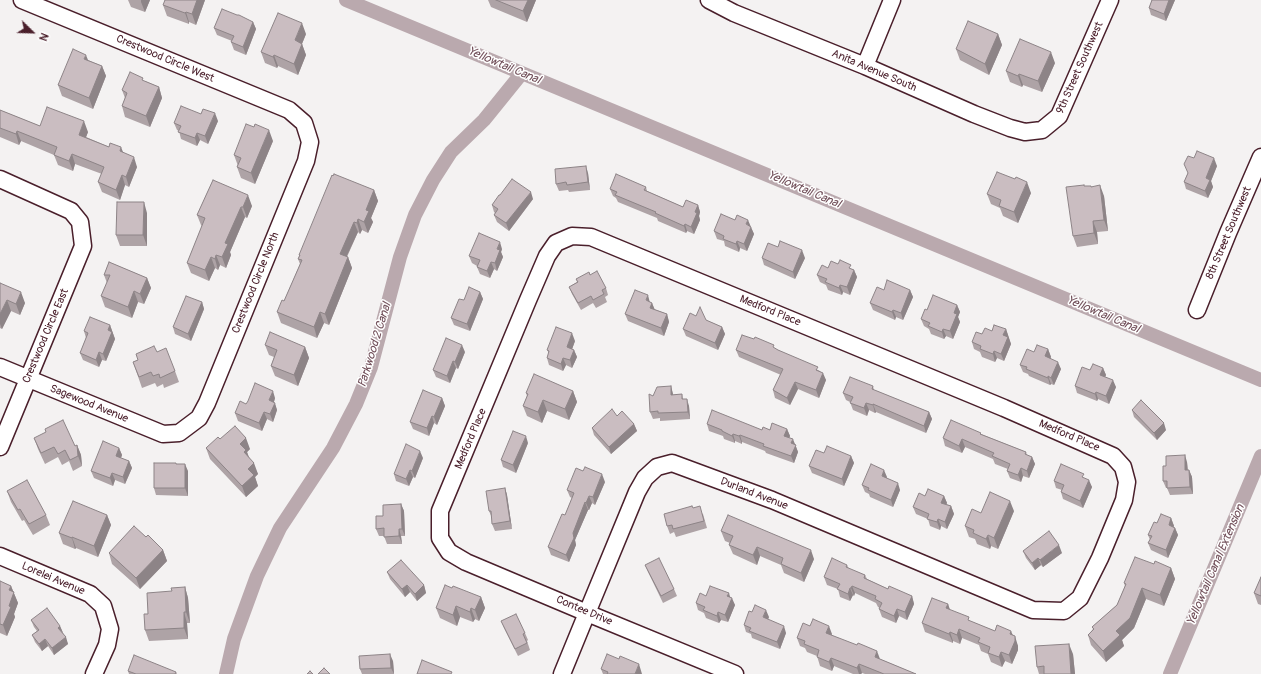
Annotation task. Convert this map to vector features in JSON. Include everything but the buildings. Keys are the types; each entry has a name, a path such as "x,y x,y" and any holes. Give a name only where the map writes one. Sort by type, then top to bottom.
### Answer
{"street":[{"name":"Crestwood Circle West","path":"22,0 289,110 304,123"},
{"name":"Anita Avenue South","path":"709,0 741,16 865,66 1010,128 1025,132 1042,130"},
{"path":"865,66 892,0"},
{"name":"9th Street Southwest","path":"1042,130 1060,116 1110,0"},
{"name":"Crestwood Circle North","path":"179,433 199,418 207,403 306,161 310,142 304,123"},
{"name":"8th Street Southwest","path":"1197,310 1261,157"},
{"name":"Crestwood Circle East","path":"0,179 71,211 80,222 83,246 0,447"},
{"name":"Medford Place","path":"440,538 440,511 547,256 556,243 572,236 591,237 853,345 1114,456 1123,467 1127,482 1124,500 1100,558 1080,598 1064,611"},
{"name":"Sagewood Avenue","path":"0,367 163,434 179,433"},
{"name":"Durland Avenue","path":"562,674 637,492 645,478 657,467 672,463 772,500 1033,610 1064,611"},
{"name":"Contee Drive","path":"440,538 449,552 466,562 735,674"},
{"name":"Lorelei Avenue","path":"0,556 90,594 103,606 110,629 107,645 94,674"}],"waterway":[{"name":"Yellowtail Canal","path":"346,0 1261,380"},
{"name":"Parkwood 2 Canal","path":"226,674 234,639 257,576 280,528 333,448 356,404 371,367 400,257 415,215 433,180 451,152 484,120 522,73"},
{"name":"Yellowtail Canal Extension","path":"1170,674 1261,456"}]}
